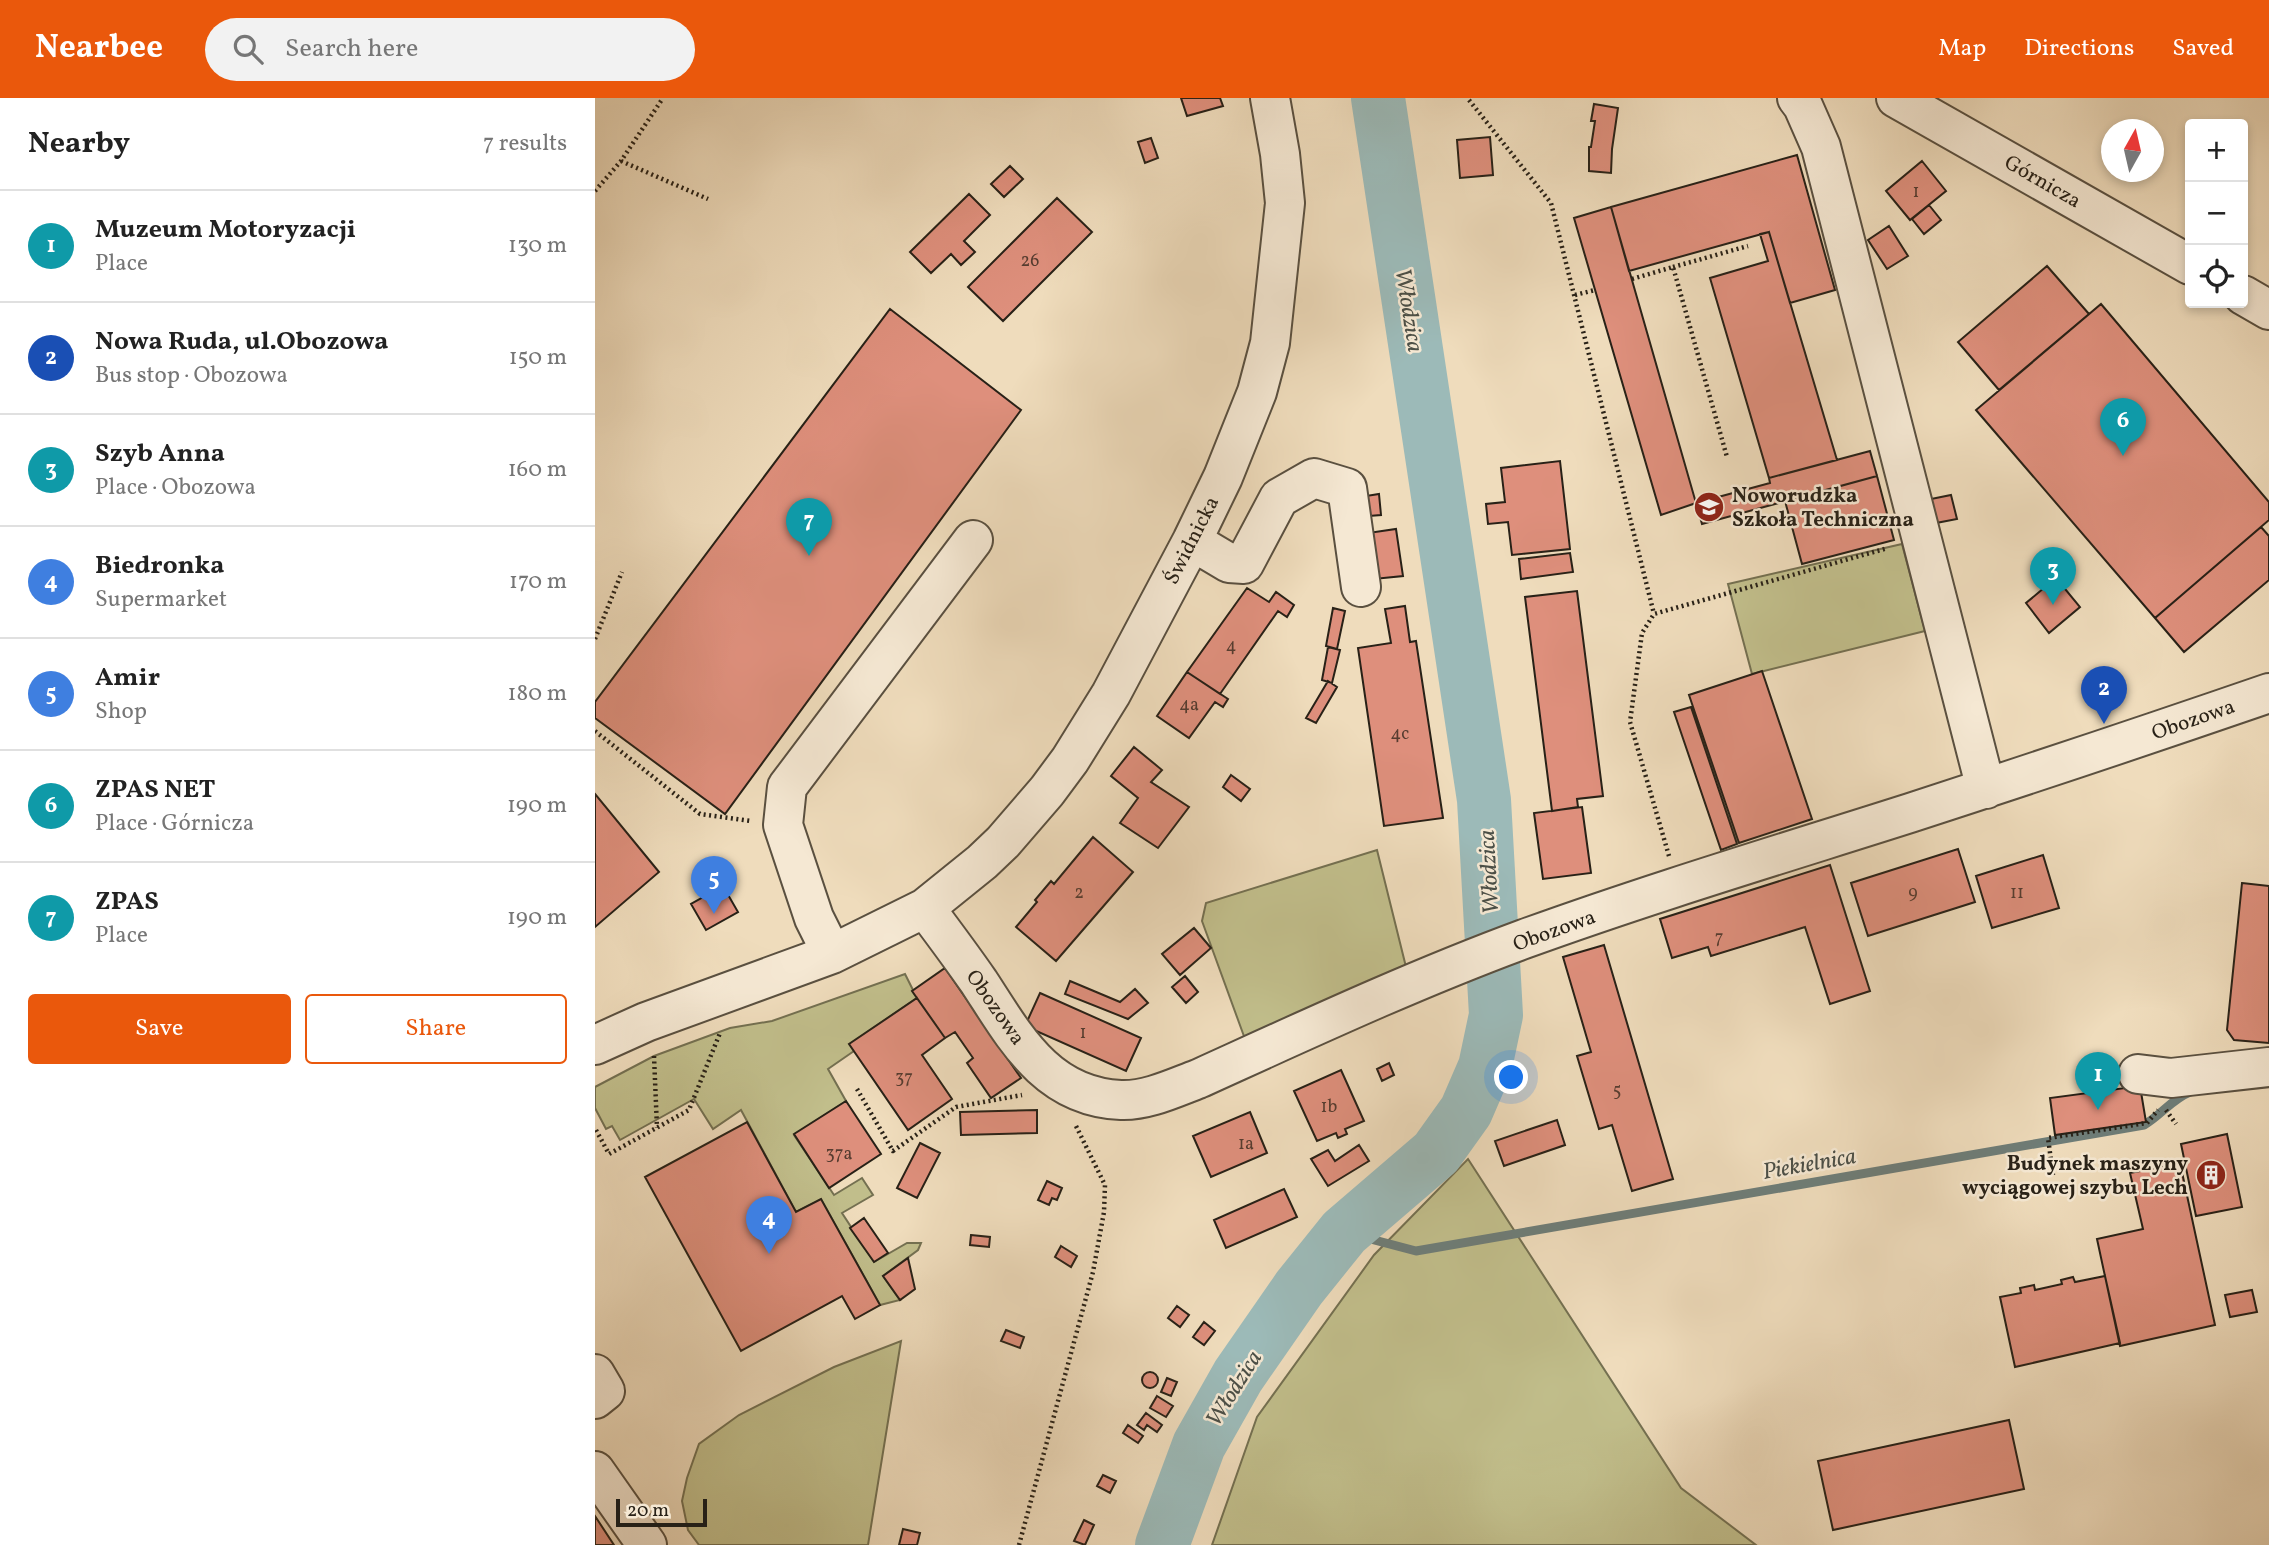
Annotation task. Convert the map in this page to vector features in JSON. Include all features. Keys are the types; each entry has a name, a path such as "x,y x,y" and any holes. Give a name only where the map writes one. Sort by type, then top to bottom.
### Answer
{"street":[{"name":"Świdnicka","path":"595,1045 646,1022 832,954 925,908 958,883 1003,842 1070,760 1111,694 1192,541 1223,477 1257,392 1270,344 1285,203 1270,98"},
{"path":"1797,98 1821,146 1986,789"},
{"name":"Górnicza","path":"1896,98 2185,262"},
{"path":"2248,298 2269,310"},
{"path":"1192,541 1229,563 1244,564 1279,498 1314,478 1347,488 1361,587"},
{"path":"832,954 814,918 783,825 787,788 973,540"},
{"name":"Obozowa","path":"925,908 957,950 1021,1045 1039,1066 1063,1083 1092,1097 1123,1100 1160,1093 1198,1079 1425,978 1523,940 2269,694"},
{"path":"2138,1074 2171,1078 2269,1067"},
{"path":"595,1374 605,1391 595,1399"},
{"path":"595,1471 647,1545"}],"path":[{"path":"595,191 621,160 663,98"},
{"path":"1469,100 1551,203 1654,614"},
{"path":"621,160 708,199"},
{"path":"1632,279 1748,246"},
{"path":"1673,267 1727,457"},
{"path":"1575,295 1595,290"},
{"path":"1678,887 1630,722 1642,633 1654,614 1889,548"},
{"path":"595,639 622,572"},
{"path":"595,731 700,814 783,825"},
{"path":"596,1130 609,1154 689,1110 720,1033"},
{"path":"654,1056 657,1128"},
{"path":"857,1089 893,1151 956,1107 1022,1096 1063,1083"},
{"path":"1019,1545 1093,1272 1104,1212 1105,1185 1059,1090 1063,1083"},
{"path":"2053,1175 2048,1138 2147,1123 2162,1105"}],"shaded area":[{"path":"1902,544 1925,631 1752,674 1728,584"},
{"path":"1377,850 1406,967 1245,1039 1202,921 1206,903"},
{"path":"905,974 917,998 850,1044 854,1051 828,1069 846,1101 794,1135 834,1195 862,1178 873,1195 842,1213 874,1262 907,1243 921,1243 918,1250 883,1276 900,1300 880,1305 821,1199 796,1212 741,1110 713,1129 694,1099 620,1140 612,1126 606,1129 595,1108 595,1087 654,1056 730,1028 772,1021"},
{"path":"1468,1159 1681,1488 1756,1545 1212,1545 1257,1417 1374,1255"},
{"path":"901,1341 868,1545 699,1545 688,1530 682,1501 699,1444 739,1415 834,1367"}],"building":[{"path":"1181,98 1220,98 1223,106 1187,116"},
{"path":"1594,104 1618,108 1611,173 1589,171 1589,147 1595,121 1591,121"},
{"path":"1490,137 1493,175 1460,178 1457,140"},
{"path":"1151,138 1158,158 1145,163 1138,142"},
{"path":"1797,155 1835,290 1790,303 1769,232 1629,271 1611,207"},
{"path":"1922,161 1946,191 1910,220 1886,191"},
{"path":"1010,166 1023,179 1004,197 991,184"},
{"path":"969,194 990,215 964,241 975,252 961,265 951,254 931,273 910,252"},
{"path":"1057,198 1092,232 1003,321 968,287"},
{"path":"1929,205 1941,220 1924,234 1912,219"},
{"path":"1611,207 1696,503 1661,515 1574,218"},
{"path":"1889,226 1908,256 1887,269 1868,240"},
{"path":"1769,232 1837,460 1769,478 1710,278 1768,261 1760,234"},
{"path":"2047,266 2089,314 1999,390 1958,342"},
{"path":"2101,304 2269,502 2269,520 2155,618 1976,410"},
{"path":"890,309 1021,410 725,814 595,718 595,702"},
{"path":"1870,451 1877,476 1702,524 1696,503 1770,483 1769,478"},
{"path":"1560,461 1570,549 1512,555 1508,522 1488,524 1486,504 1505,502 1501,468"},
{"path":"1877,476 1894,540 1802,564 1785,501"},
{"path":"1379,494 1381,515 1369,516 1366,496"},
{"path":"1951,495 1957,519 1936,523 1931,499"},
{"path":"2261,527 2269,536 2269,580 2184,652 2155,618"},
{"path":"1396,529 1403,576 1374,579 1368,533"},
{"path":"1570,553 1573,572 1521,579 1519,559"},
{"path":"2056,578 2080,607 2049,633 2026,603"},
{"path":"1247,588 1269,602 1276,592 1294,605 1287,617 1278,611 1220,694 1187,672"},
{"path":"1577,591 1603,796 1577,799 1578,807 1552,811 1525,597"},
{"path":"1405,606 1410,642 1416,641 1443,818 1384,826 1358,648 1391,643 1385,609"},
{"path":"1333,608 1345,611 1337,649 1326,646"},
{"path":"1328,647 1340,650 1332,683 1322,680"},
{"path":"1762,671 1812,819 1739,843 1689,695"},
{"path":"1187,672 1228,699 1223,707 1215,702 1189,738 1157,716"},
{"path":"1328,681 1337,687 1316,723 1306,718"},
{"path":"1691,707 1737,844 1721,850 1674,712"},
{"path":"1134,747 1162,770 1151,782 1189,807 1158,848 1120,823 1138,798 1111,776"},
{"path":"1231,775 1250,789 1241,801 1223,787"},
{"path":"595,794 659,872 595,927"},
{"path":"1582,807 1591,873 1543,879 1534,813"},
{"path":"1093,837 1133,872 1056,961 1016,927 1051,881 1054,884"},
{"path":"1958,849 1975,902 1868,936 1851,883"},
{"path":"2043,855 2059,908 1992,928 1976,876"},
{"path":"1830,865 1870,991 1830,1004 1805,927 1711,956 1708,947 1672,958 1660,919"},
{"path":"2242,883 2269,886 2269,1043 2234,1040 2227,1030"},
{"path":"723,886 738,912 706,930 691,904"},
{"path":"1194,928 1211,948 1180,975 1162,954"},
{"path":"1604,945 1673,1179 1632,1191 1612,1125 1599,1129 1577,1056 1591,1052 1563,957"},
{"path":"945,968 1021,1078 991,1098 967,1063 973,1058 955,1032 945,1038 912,991"},
{"path":"1185,976 1198,992 1186,1003 1172,987"},
{"path":"1070,981 1120,1002 1135,989 1148,1003 1128,1019 1065,994"},
{"path":"1040,993 1141,1038 1126,1071 1025,1026"},
{"path":"917,998 945,1038 922,1055 952,1099 908,1130 849,1044"},
{"path":"1389,1063 1394,1075 1382,1081 1377,1069"},
{"path":"1341,1070 1364,1121 1345,1129 1347,1134 1338,1138 1336,1133 1317,1141 1294,1091"},
{"path":"2140,1086 2146,1122 2055,1135 2050,1098"},
{"path":"846,1101 881,1154 829,1188 794,1134"},
{"path":"1037,1110 1037,1133 961,1135 960,1112"},
{"path":"1250,1112 1267,1153 1211,1177 1193,1136"},
{"path":"1557,1120 1565,1145 1504,1166 1495,1141"},
{"path":"747,1122 796,1212 821,1199 880,1305 855,1319 842,1296 741,1351 645,1177"},
{"name":"Budynek maszyny wyciągowej szybu Lech","path":"2227,1134 2242,1207 2196,1216 2181,1144"},
{"path":"920,1143 940,1153 917,1198 897,1188"},
{"path":"1359,1145 1369,1161 1328,1186 1311,1159 1328,1150 1335,1161"},
{"path":"2180,1163 2215,1325 2120,1346 2097,1239 2143,1229 2130,1173"},
{"path":"1047,1181 1062,1188 1057,1200 1052,1198 1049,1205 1038,1200"},
{"path":"1284,1189 1297,1217 1226,1248 1214,1220"},
{"path":"864,1218 888,1253 874,1262 850,1228"},
{"path":"971,1235 990,1237 989,1247 970,1245"},
{"path":"1061,1246 1077,1256 1071,1267 1055,1257"},
{"path":"908,1258 915,1289 900,1300 883,1276"},
{"path":"2105,1276 2120,1343 2015,1367 2000,1297 2021,1293 2020,1288 2034,1285 2035,1290 2062,1284 2061,1280 2073,1277 2075,1282"},
{"path":"2252,1290 2257,1312 2230,1317 2225,1295"},
{"path":"1177,1306 1189,1315 1180,1327 1168,1318"},
{"path":"1204,1322 1215,1331 1204,1345 1193,1337"},
{"path":"1006,1330 1024,1337 1020,1348 1001,1341"},
{"path":"1150,1372 1158,1380 1150,1388 1142,1380"},
{"path":"1167,1378 1177,1382 1171,1396 1161,1392"},
{"path":"1157,1396 1173,1406 1166,1417 1150,1408"},
{"path":"1146,1413 1162,1425 1157,1432 1147,1425 1144,1430 1137,1425"},
{"path":"2009,1420 2024,1489 1833,1530 1818,1461"},
{"path":"1128,1425 1143,1436 1138,1443 1123,1433"},
{"path":"1103,1475 1116,1481 1110,1493 1097,1486"},
{"path":"595,1516 614,1545 595,1545"},
{"path":"1084,1520 1094,1525 1085,1545 1074,1541"},
{"path":"903,1529 920,1533 917,1545 899,1545"}],"waterway":[{"name":"Włodzica","path":"1162,1545 1199,1445 1238,1376 1299,1288 1344,1232 1436,1153 1466,1111 1485,1067 1496,1015 1484,800 1378,98"},
{"name":"Piekielnica","path":"1344,1232 1416,1251 2144,1125 2190,1092"}],"place":[{"name":"ZPAS NET","path":"2123,456"},
{"name":"Noworudzka Szkoła Techniczna","path":"1709,507"},
{"name":"ZPAS","path":"809,556"},
{"name":"Szyb Anna","path":"2053,605"},
{"name":"Nowa Ruda, ul.Obozowa","path":"2104,724"},
{"name":"Amir","path":"714,914"},
{"name":"Muzeum Motoryzacji","path":"2098,1110"},
{"name":"Budynek maszyny wyciągowej szybu Lech","path":"2211,1175"},
{"name":"Biedronka","path":"769,1254"}]}
